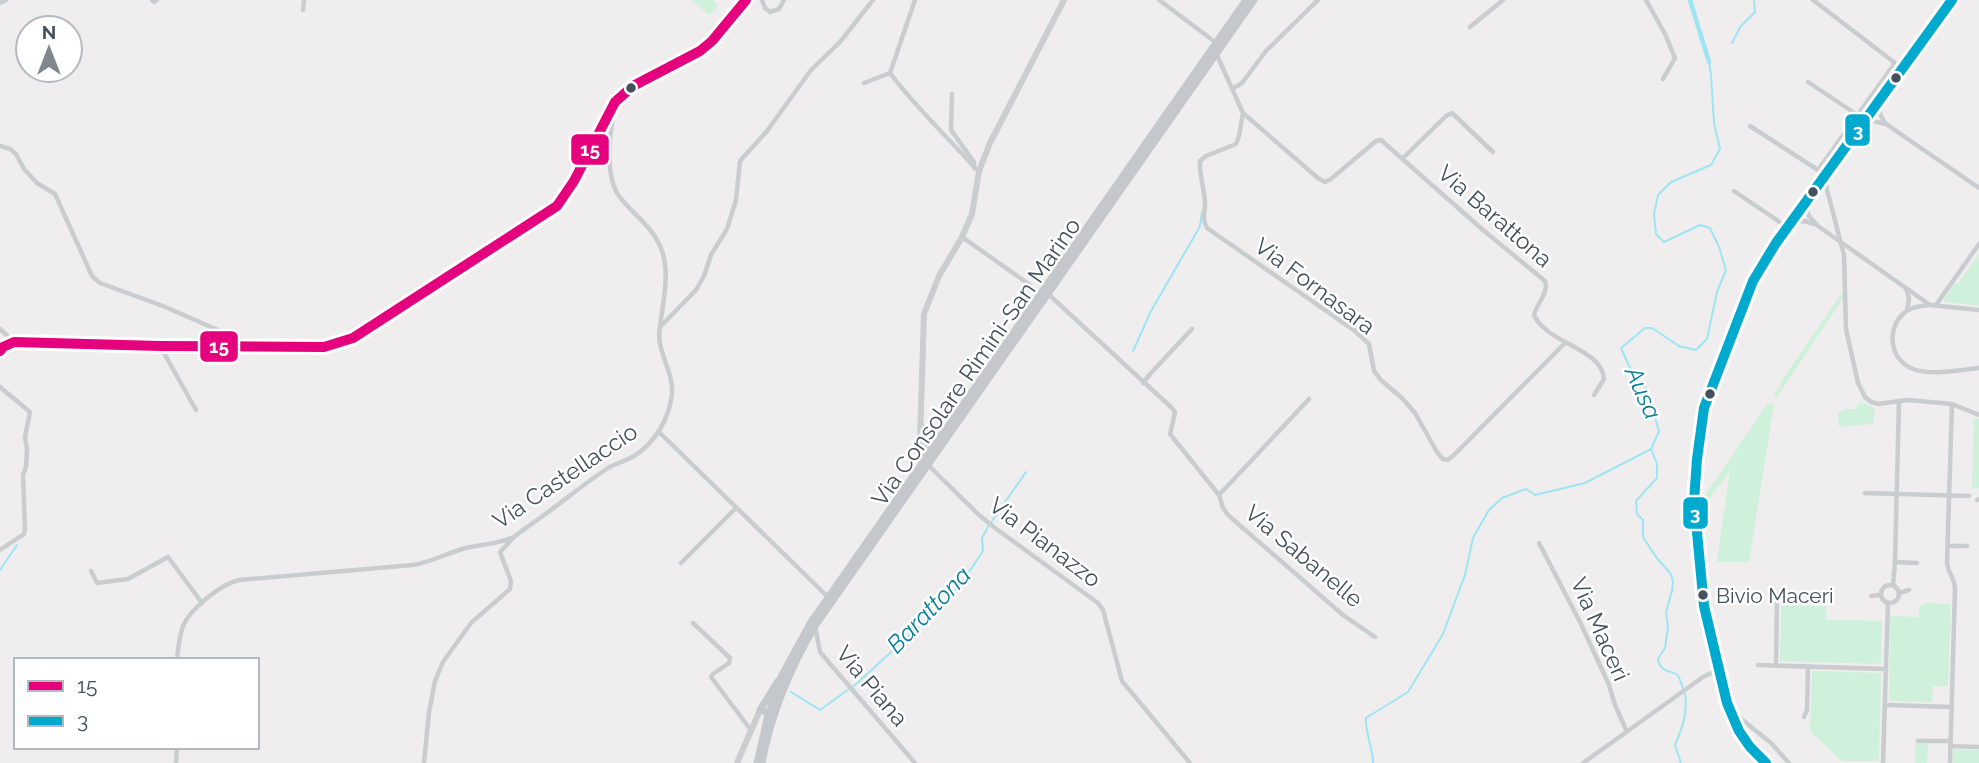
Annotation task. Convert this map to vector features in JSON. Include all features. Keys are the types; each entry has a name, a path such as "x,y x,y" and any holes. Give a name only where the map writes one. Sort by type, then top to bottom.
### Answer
{"main road":[{"name":"Via Consolare Rimini-San Marino","path":"762,763 774,712 797,657 815,626 943,432 1246,0"},
{"name":"Via Consolare Rimini-San Marino","path":"764,712 811,622 828,597 1254,0"},
{"path":"757,763 764,712"}],"street":[{"path":"0,3 6,0"},
{"path":"303,10 304,0"},
{"path":"0,352 3,347 14,342 324,347 353,338 556,206 566,194 615,102 633,86 700,51 712,41 746,0"},
{"path":"762,0 770,12 779,9 784,0"},
{"path":"890,73 915,0"},
{"path":"926,461 920,451 924,314 939,276 972,215 977,169 1064,0"},
{"path":"1159,0 1215,42"},
{"path":"1232,89 1242,83 1266,51 1318,0"},
{"path":"1470,27 1503,0"},
{"path":"1646,0 1675,58 1663,79"},
{"path":"1751,126 1818,170 1895,62 1813,0"},
{"path":"1766,763 1744,740 1730,710 1704,606 1694,502 1704,408 1753,281 1804,202 1952,0"},
{"path":"660,327 696,290 711,255 727,229 736,200 740,160 767,131 811,70 840,42 870,1"},
{"name":"Via Barattona","path":"1215,42 1216,53 1243,113 1325,182 1376,141 1381,140 1545,281 1547,286 1534,315 1537,322 1600,365 1604,379 1594,395"},
{"path":"864,83 890,73"},
{"path":"890,73 925,116 947,135 977,169"},
{"path":"1808,82 1864,121 1879,119"},
{"path":"952,94 951,131 977,169"},
{"name":"Via Castellaccio","path":"177,658 184,624 202,603 223,585 230,582 420,564 470,547 500,543 514,537 606,469 635,455 659,432 672,392 659,344 664,263 655,235 614,187 610,168 613,118 620,98"},
{"path":"1878,102 1879,119"},
{"path":"1871,112 1979,188"},
{"name":"Via Fornasara","path":"1243,113 1240,136 1236,144 1200,161 1206,203 1204,223 1207,228 1355,331 1369,344 1374,371 1415,413 1443,459 1448,460 1454,455 1565,343"},
{"name":"Via Barattona","path":"1403,158 1452,113 1493,152"},
{"path":"0,146 16,154 24,170 37,183 55,194 92,276 100,283 163,306 254,346"},
{"path":"1823,177 1845,265 1846,329 1865,397 1871,402 1885,404 1919,400 1952,404 1979,415"},
{"path":"1734,191 1789,225"},
{"path":"1804,202 1808,215 1818,226 1933,305"},
{"path":"1798,211 1808,215"},
{"path":"1798,211 1807,222"},
{"path":"1789,225 1800,221 1818,226"},
{"name":"Via Consolare Rimini-San Marino","path":"962,237 1030,285"},
{"path":"1933,305 1979,244"},
{"path":"1906,287 1909,299 1907,311 1893,332 1896,355 1904,365 1914,370 1931,372 1979,368"},
{"name":"Via Sabanelle","path":"1047,293 1172,408 1175,413 1170,434 1219,495 1228,515 1343,615 1375,637"},
{"path":"1907,311 1933,305 1979,310"},
{"path":"1143,383 1192,328"},
{"path":"0,329 14,342"},
{"path":"160,346 196,410"},
{"path":"0,387 30,412 31,416 24,437 27,449 23,475 26,530 0,550"},
{"name":"Via Sabanelle","path":"1219,495 1309,399"},
{"path":"1893,585 1899,401"},
{"path":"1950,763 1955,588 1948,569 1952,404"},
{"path":"921,421 928,448 926,461"},
{"path":"924,431 935,437 943,432"},
{"path":"659,432 828,597"},
{"name":"Via Pianazzo","path":"926,461 979,515 1098,603 1103,610 1122,681 1190,763"},
{"path":"1866,493 1969,496"},
{"path":"681,564 736,508"},
{"path":"424,763 435,681 443,662 471,623 510,589 511,581 500,552 514,537"},
{"name":"Via Maceri","path":"1539,542 1581,624 1627,732"},
{"path":"1948,546 1967,547"},
{"path":"91,571 97,583 128,579 168,557 202,603"},
{"path":"1895,562 1917,563"},
{"path":"1893,585 1899,593 1897,600 1888,603 1880,595 1882,588 1893,585"},
{"path":"1899,593 1909,590"},
{"path":"1776,666 1777,594"},
{"path":"1871,596 1880,595"},
{"path":"1883,763 1888,603"},
{"path":"693,623 730,659 729,663 713,674 712,680 750,729"},
{"name":"Via Piana","path":"815,626 820,652 915,763"},
{"path":"1758,665 1886,669"},
{"path":"1804,717 1807,710 1808,667"},
{"path":"1583,763 1703,677 1718,670"},
{"path":"1885,705 1952,707"},
{"path":"1730,710 1772,743 1789,763"},
{"path":"737,763 750,729 764,712"},
{"path":"1918,741 1979,747"}],"green space":[{"path":"692,0 712,0 718,5 709,15"},
{"path":"1979,254 1979,306 1945,302 1944,299 1955,283 1958,284"},
{"path":"1844,290 1844,297 1777,397 1773,396 1780,383"},
{"path":"1774,403 1749,562 1717,562 1730,470 1708,501 1699,521 1699,504 1767,404"},
{"path":"1858,403 1875,409 1873,424 1839,427 1838,413 1845,409 1856,409"},
{"path":"1974,418 1979,420 1979,488 1972,489"},
{"path":"1928,603 1951,604 1948,686 1933,686 1932,702 1889,701 1890,616 1919,617 1919,606"},
{"path":"1781,605 1826,606 1827,620 1882,621 1881,664 1780,661"},
{"path":"1812,671 1881,673 1879,761 1842,761 1810,731"},
{"path":"1915,743 1928,744 1927,763 1915,763"},
{"path":"1953,749 1979,750 1979,763 1953,763"}],"waterway":[{"path":"1690,0 1709,62"},
{"path":"1732,43 1740,27 1755,12 1754,0"},
{"name":"Ausa","path":"1373,763 1366,718 1408,692 1443,634 1465,575 1473,538 1489,510 1502,498 1526,489 1535,495 1585,483 1651,449 1659,431 1646,388 1629,366 1621,348 1645,328 1652,328 1679,346 1696,350 1707,339 1717,292 1726,270 1719,247 1710,228 1700,225 1664,242 1656,234 1654,214 1658,195 1671,182 1711,165 1720,149 1714,123 1709,62"},
{"name":"Barattona","path":"1133,351 1151,311 1200,226 1202,212"},
{"path":"1651,449 1657,464 1657,478 1636,501 1637,514 1643,520 1643,537 1671,574 1673,582 1666,612 1668,627 1665,648 1658,659 1663,668 1678,675 1683,688"},
{"name":"Barattona","path":"992,521 1026,472"},
{"name":"Barattona","path":"854,686 936,611 963,581 983,551 982,538 989,525"},
{"path":"0,570 17,545"},
{"name":"Barattona","path":"791,692 820,710 849,689"},
{"path":"1681,763 1675,745 1684,720 1685,694"}],"transit line":[{"name":"15","path":"0,351 14,342 324,347 353,338 557,206 574,181 615,102 633,86 700,51 712,41 746,0"},
{"name":"3","path":"1766,763 1739,731 1727,703 1704,606 1694,501 1704,408 1753,281 1776,243 1952,0"}],"place":[{"name":"Bivio Maceri","path":"1703,595"}]}
